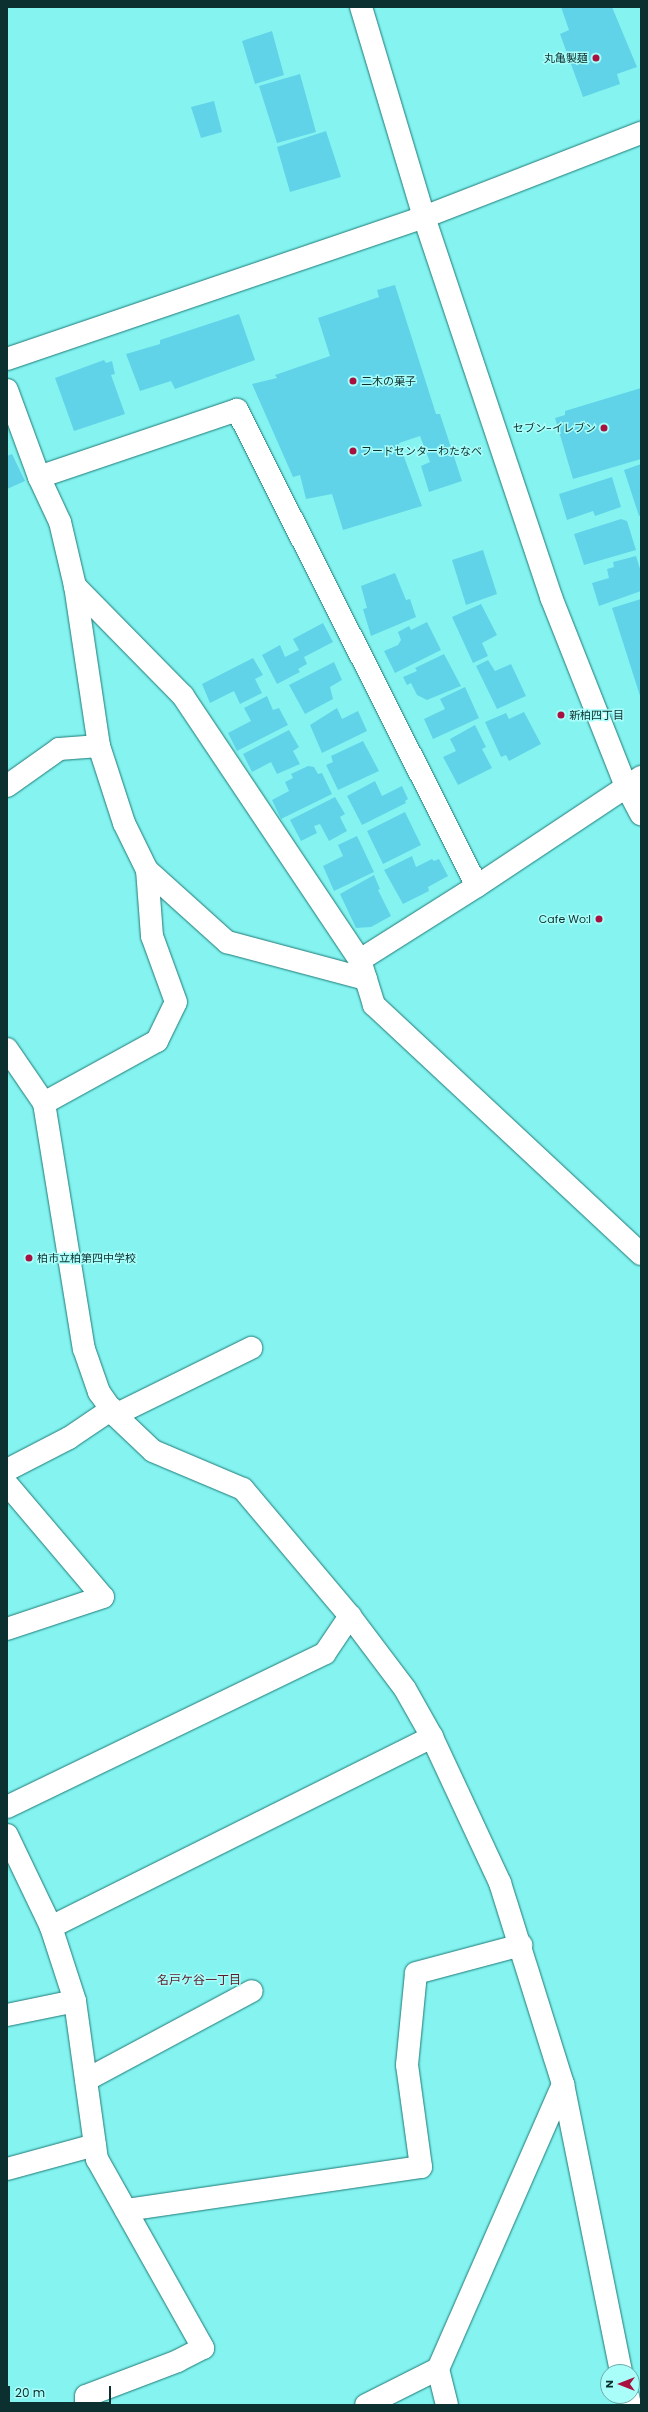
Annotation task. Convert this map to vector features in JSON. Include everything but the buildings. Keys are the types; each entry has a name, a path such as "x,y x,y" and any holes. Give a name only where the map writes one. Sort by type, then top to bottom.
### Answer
{"street":[{"path":"361,7 424,217 551,597 634,781 641,814"},
{"path":"8,353 424,217 641,133"},
{"path":"7,390 39,477 60,522 75,586 99,746 124,823 147,870 152,936 176,1002 157,1041 44,1103"},
{"path":"39,477 237,410 477,886"},
{"path":"75,586 183,696 363,969 374,1005 641,1254"},
{"path":"7,786 59,749 99,746"},
{"path":"147,870 227,942 363,969 477,886 634,781"},
{"path":"7,1049 44,1103 84,1349 93,1380 113,1412 153,1451 243,1489 350,1616 405,1690 432,1737 500,1883 563,2084 619,2364"},
{"path":"7,1470 69,1438 113,1412 251,1348"},
{"path":"7,1484 103,1597 7,1629"},
{"path":"7,1807 325,1653 350,1616"},
{"path":"51,1927 432,1737"},
{"path":"7,1835 51,1927 75,2001 97,2159 203,2348 178,2361 86,2396 86,2405"},
{"path":"126,2210 421,2167 407,2064 416,1973 520,1945"},
{"path":"86,2080 252,1991"},
{"path":"7,2014 75,2001"},
{"path":"447,2405 438,2369 563,2084"},
{"path":"7,2169 95,2145"},
{"path":"366,2405 438,2369"}],"place":[{"name":"丸亀製麺","path":"596,58"},
{"name":"二木の菓子","path":"353,381"},
{"name":"セブン-イレブン","path":"604,428"},
{"name":"フードセンターわたなべ","path":"353,451"},
{"name":"新柏四丁目","path":"561,715"},
{"name":"Cafe Wo:l","path":"599,919"},
{"name":"柏市立柏第四中学校","path":"29,1258"}],"district":[{"name":"名戸ケ谷一丁目","path":"199,1980"}]}
